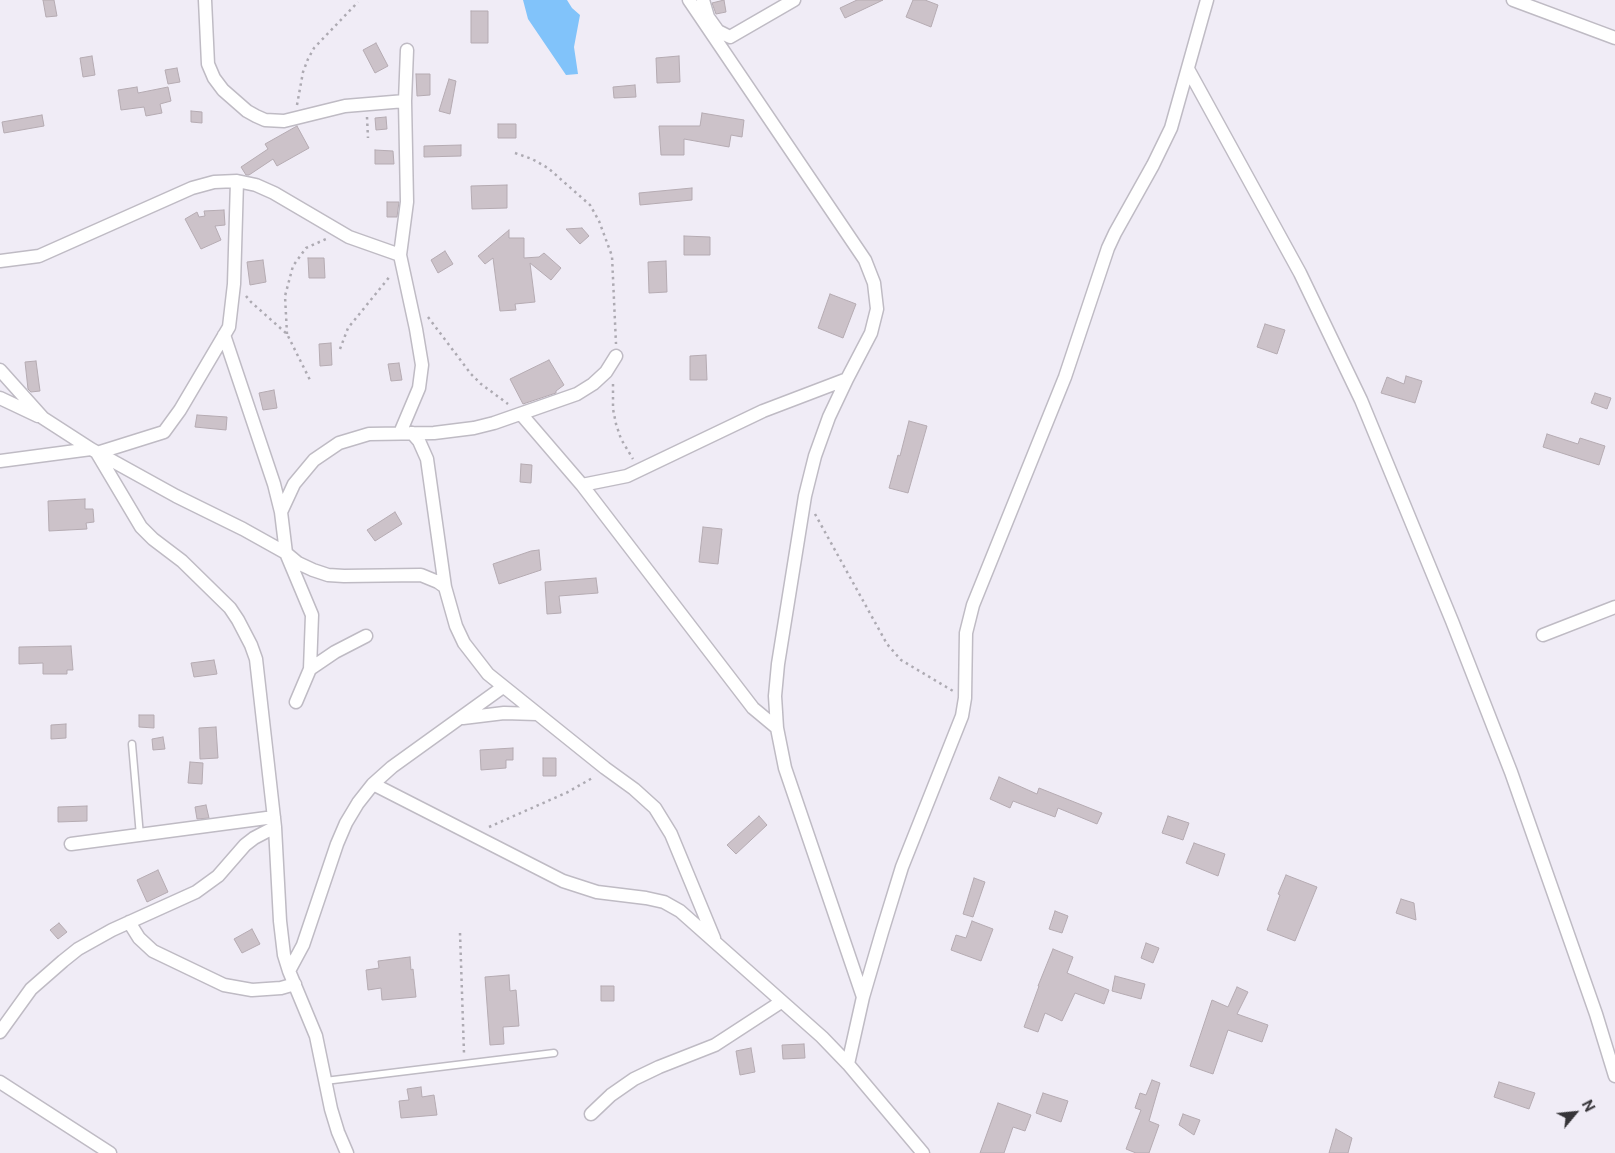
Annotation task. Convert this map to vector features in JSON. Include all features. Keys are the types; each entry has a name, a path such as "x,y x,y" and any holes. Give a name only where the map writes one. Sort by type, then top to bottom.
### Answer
{"street":[{"path":"205,0 208,64 214,78 223,90 247,111 256,116 274,121 294,119 327,110 405,101"},
{"path":"689,0 717,35 865,260 870,271 876,296 875,321 871,333 829,417 818,448 805,496 776,680 777,728 786,768 864,997"},
{"path":"703,0 708,17 717,35"},
{"path":"717,35 730,37 794,0"},
{"path":"848,1064 864,997 902,867 958,728 965,698 966,633 973,605 1065,377 1108,248 1163,148 1171,128 1206,0"},
{"path":"1513,0 1615,38"},
{"path":"406,433 419,388 422,365 400,259 407,202 405,101 407,50"},
{"path":"1188,69 1300,273 1361,400 1452,621 1511,772 1596,1014 1615,1076"},
{"path":"0,261 39,256 192,188 214,182 236,181 256,185 274,193 350,237 400,259"},
{"path":"0,461 94,451 164,432 180,410 229,327 234,279 236,181"},
{"path":"224,335 265,456 281,512 286,553 312,615 310,669 296,702"},
{"path":"281,512 294,484 314,460 340,443 369,434 434,433 474,428 521,414 577,394 606,372 616,356"},
{"path":"0,370 43,418"},
{"path":"582,485 618,479 763,411 847,379"},
{"path":"0,398 43,418 94,451 286,553 298,563 313,570 328,575 421,575 445,587"},
{"path":"521,414 582,485 754,708 777,728"},
{"path":"406,433 424,450 429,468 445,587 456,626 464,643 488,674 503,687 634,789 655,808 670,834 715,941"},
{"path":"94,451 141,527 153,539 182,561 230,608 245,632 256,659 274,822 280,930 289,971 316,1036 336,1124 347,1153"},
{"path":"1543,635 1615,608"},
{"path":"310,669 335,652 366,636"},
{"path":"289,971 303,945 336,844 358,802 373,784 392,767 503,687"},
{"path":"458,719 504,713 538,714"},
{"path":"373,784 547,874 597,892 664,902 680,911 822,1037 848,1064 923,1153"},
{"path":"71,844 274,822"},
{"path":"0,1032 31,989 46,974 86,944 129,922 196,892 208,884 223,871 245,846 274,822"},
{"path":"129,922 139,938 153,950 224,985 252,990 281,988 295,984"},
{"path":"591,1114 634,1079 715,1045 781,1002"},
{"path":"0,1082 110,1153"}],"lane":[{"path":"132,744 140,836"},
{"path":"325,1081 554,1053"}],"path":[{"path":"294,119 303,72 314,48 358,2"},
{"path":"367,104 368,138"},
{"path":"515,153 532,159 548,168 590,205 599,221 612,256 616,356"},
{"path":"287,334 285,296 293,266 306,248 326,239 350,237"},
{"path":"340,350 348,328 400,259"},
{"path":"234,279 250,302 287,334 310,380"},
{"path":"426,314 481,384 521,414"},
{"path":"613,384 612,401 616,424 621,439 639,470"},
{"path":"805,496 887,644 901,660 965,698"},
{"path":"471,835 568,792 605,768"},
{"path":"460,932 464,1064"}],"water":[{"path":"523,0 567,0 580,15 574,47 578,74 566,75 528,19"}],"building":[{"path":"43,0 54,0 57,16 46,17"},
{"path":"724,0 726,12 716,14 712,3"},
{"path":"857,0 883,0 845,18 840,8"},
{"path":"913,0 925,0 938,5 931,27 906,17"},
{"path":"471,11 488,11 488,43 471,43"},
{"path":"376,43 388,66 375,73 363,50"},
{"path":"92,56 95,75 83,77 80,58"},
{"path":"679,56 680,82 657,83 656,58"},
{"path":"177,68 180,82 168,84 165,70"},
{"path":"416,74 430,74 430,95 417,96"},
{"path":"449,79 456,81 450,114 439,111"},
{"path":"635,85 636,97 614,98 613,87"},
{"path":"137,87 138,93 168,87 171,101 160,104 162,113 146,116 144,107 121,110 118,90"},
{"path":"191,111 202,112 202,123 191,122"},
{"path":"702,113 744,120 742,137 731,135 729,147 684,139 684,155 661,155 659,126 700,126"},
{"path":"42,115 44,126 4,133 2,122"},
{"path":"386,117 387,129 376,130 375,118"},
{"path":"498,124 516,124 516,138 498,138"},
{"path":"297,126 309,148 277,166 273,159 249,175 246,175 241,167 268,149 265,144"},
{"path":"461,145 461,156 424,157 424,146"},
{"path":"375,150 393,151 394,164 375,164"},
{"path":"507,185 507,208 472,209 471,186"},
{"path":"692,188 692,200 640,205 639,193"},
{"path":"387,202 399,202 397,217 387,217"},
{"path":"224,210 225,225 215,226 221,240 201,249 185,219 197,212 199,217 205,216 204,211"},
{"path":"582,228 589,236 580,244 566,229"},
{"path":"509,230 509,238 524,238 524,258 539,257 544,253 561,268 551,280 530,263 535,302 515,304 516,310 500,311 493,258 485,264 478,256"},
{"path":"684,236 710,237 710,255 684,255"},
{"path":"445,251 453,264 438,273 431,260"},
{"path":"308,258 324,258 325,278 309,278"},
{"path":"263,260 266,282 250,285 247,262"},
{"path":"666,261 667,292 649,293 648,262"},
{"path":"830,294 856,304 843,338 818,328"},
{"path":"1265,324 1285,330 1277,354 1257,347"},
{"path":"331,343 332,365 320,366 319,344"},
{"path":"706,355 707,380 690,380 690,356"},
{"path":"549,360 564,385 556,393 523,404 510,379"},
{"path":"36,361 40,391 31,392 28,389 25,362"},
{"path":"399,363 402,380 391,381 388,364"},
{"path":"1406,376 1422,381 1415,403 1381,393 1387,377 1404,384"},
{"path":"274,390 277,408 263,410 259,393"},
{"path":"1595,393 1611,398 1607,409 1591,403"},
{"path":"197,415 227,417 226,430 195,427"},
{"path":"909,421 927,426 908,493 889,488"},
{"path":"1547,434 1578,444 1580,438 1605,446 1599,465 1543,447"},
{"path":"521,464 532,465 531,483 520,482"},
{"path":"85,499 85,509 93,509 94,522 86,523 87,529 49,531 48,501"},
{"path":"395,512 402,524 375,541 367,530"},
{"path":"703,527 722,529 718,564 699,562"},
{"path":"539,550 541,570 499,584 493,564"},
{"path":"596,578 598,593 559,596 561,613 547,614 545,582"},
{"path":"71,646 73,670 67,670 67,674 43,674 43,663 19,664 19,647"},
{"path":"214,660 217,674 194,677 191,663"},
{"path":"139,715 154,715 154,728 139,727"},
{"path":"66,724 66,738 51,739 51,725"},
{"path":"216,727 218,758 200,759 199,728"},
{"path":"163,737 165,749 153,750 152,739"},
{"path":"513,748 513,760 506,760 506,768 481,770 480,750"},
{"path":"543,758 556,758 556,776 543,776"},
{"path":"190,762 203,763 202,784 188,783"},
{"path":"999,777 1037,794 1039,788 1102,813 1097,824 1058,808 1055,817 1013,801 1010,808 990,799"},
{"path":"206,805 209,818 197,819 195,807"},
{"path":"87,806 87,821 58,822 58,807"},
{"path":"759,816 767,825 736,854 727,845"},
{"path":"1168,816 1189,823 1183,840 1162,833"},
{"path":"1194,843 1225,854 1218,876 1186,863"},
{"path":"158,870 168,892 147,902 137,880"},
{"path":"1286,875 1317,887 1295,941 1267,930"},
{"path":"974,878 985,882 973,917 963,914"},
{"path":"1401,899 1414,903 1416,920 1396,913"},
{"path":"1055,911 1068,916 1062,933 1049,929"},
{"path":"972,921 993,929 981,961 951,950 956,935 966,938"},
{"path":"59,923 67,932 58,939 50,930"},
{"path":"252,929 260,944 242,953 234,939"},
{"path":"1146,943 1159,948 1153,963 1141,958"},
{"path":"1053,949 1073,957 1067,973 1109,990 1104,1004 1075,993 1062,1021 1045,1013 1038,1032 1024,1027"},
{"path":"410,957 416,997 382,1000 381,988 368,990 366,970 379,968 378,961"},
{"path":"509,975 510,991 516,990 519,1026 503,1027 504,1044 490,1045 485,977"},
{"path":"1115,976 1145,984 1141,999 1112,991"},
{"path":"601,986 614,986 614,1001 601,1001"},
{"path":"1237,987 1248,992 1237,1014 1268,1025 1262,1042 1228,1030 1213,1074 1190,1066 1212,1000 1228,1007"},
{"path":"804,1044 805,1058 783,1059 782,1045"},
{"path":"751,1048 755,1072 740,1075 736,1051"},
{"path":"1152,1080 1160,1083 1149,1121 1159,1125 1149,1153 1136,1153 1126,1149 1141,1110 1135,1108 1140,1093 1146,1095"},
{"path":"1499,1082 1535,1093 1529,1109 1494,1097"},
{"path":"421,1087 422,1097 434,1095 437,1115 401,1118 399,1101 409,1100 407,1089"},
{"path":"1043,1093 1068,1101 1061,1122 1036,1113"},
{"path":"998,1103 1031,1115 1025,1131 1013,1127 1004,1153 980,1153"},
{"path":"1183,1114 1200,1120 1194,1135 1179,1125"},
{"path":"1336,1129 1352,1138 1348,1153 1329,1153"}]}
